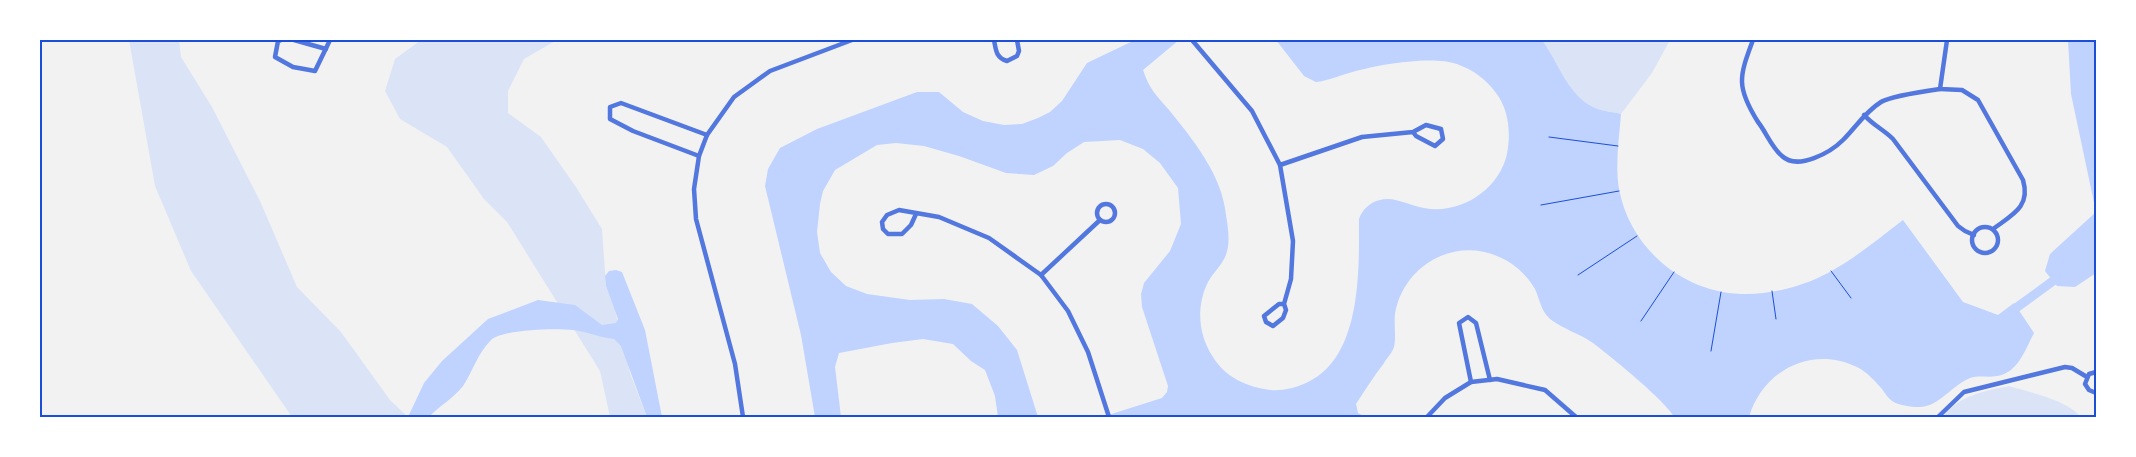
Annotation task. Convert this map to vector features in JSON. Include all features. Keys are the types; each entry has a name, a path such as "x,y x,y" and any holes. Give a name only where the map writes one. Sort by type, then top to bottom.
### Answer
{"street":[{"path":"281,40 278,41 275,57 293,67 315,70 330,40"},
{"path":"294,40 326,49"},
{"path":"743,417 735,364 696,219 694,189 700,156 707,135 734,97 770,71 852,40"},
{"path":"994,40 997,55 1000,59 1007,61 1017,56 1019,51 1017,40"},
{"path":"1192,40 1252,111 1280,166 1293,241 1291,279 1284,304 1286,310 1283,318 1273,326 1266,322 1264,316 1279,304 1284,304"},
{"path":"1753,40 1742,69 1741,84 1745,98 1781,156 1794,162 1812,159 1842,141 1864,115 1882,101 1940,89 1962,90 1978,100 2023,180 2026,190 2025,199 2020,208 1993,230"},
{"path":"1940,89 1948,40"},
{"path":"700,156 633,131 610,119 610,107 621,103 707,135"},
{"path":"1864,115 1875,127 1886,132 1894,139 1958,226 1965,232 1974,235"},
{"path":"1280,166 1362,137 1412,132 1426,125 1441,129 1443,139 1435,146 1412,132"},
{"path":"1108,204 1113,207 1115,216 1111,221 1105,222 1100,220 1097,212 1100,206 1108,204"},
{"path":"916,214 911,225 902,234 888,234 883,229 882,222 887,215 899,210 939,217 989,238 1041,276 1068,311 1088,352 1110,417"},
{"path":"1041,276 1100,220"},
{"path":"1982,228 1993,230 1996,232 1998,241 1991,252 1982,252 1975,248 1972,239 1974,235 1982,228"},
{"path":"1471,382 1459,323 1468,317 1476,324 1490,380"},
{"path":"1938,417 1956,398 1971,390 2065,367 2072,368 2087,377"},
{"path":"2087,377 2096,372"},
{"path":"2087,377 2086,387 2096,393"},
{"path":"1427,417 1445,398 1471,382 1497,379 1545,390 1576,417"}],"path":[{"path":"1549,137 1618,146"},
{"path":"1541,205 1619,191"},
{"path":"1578,275 1637,236"},
{"path":"1831,271 1851,298"},
{"path":"1641,321 1674,272"},
{"path":"1711,351 1721,292"},
{"path":"1772,292 1776,319"}],"shaded area":[{"path":"129,40 179,40 181,57 212,107 260,201 297,287 341,332 390,400 408,417 292,417 191,271 155,186"},
{"path":"421,40 557,40 524,59 508,91 508,113 541,137 576,187 602,229 606,286 615,310 630,373 647,417 610,417 600,371 507,222 484,199 447,147 400,119 385,91 395,59"},
{"path":"1542,40 1670,40 1652,73 1621,114 1598,109 1579,97 1572,89"},
{"path":"2009,386 2059,402 2080,417 1943,417 1957,404 1973,395"}],"water":[{"path":"1135,40 1179,40 1143,70 1154,92 1197,146 1219,186 1227,220 1228,247 1223,260 1204,291 1200,320 1204,339 1213,357 1224,370 1245,384 1270,390 1288,389 1302,385 1324,371 1338,354 1354,311 1359,263 1359,219 1367,207 1376,201 1386,199 1397,200 1418,207 1438,209 1451,208 1464,203 1487,189 1496,179 1503,167 1509,138 1508,122 1500,100 1483,79 1463,66 1446,61 1433,60 1403,62 1360,70 1316,82 1304,76 1276,40 1542,40 1572,89 1579,97 1598,109 1621,114 1617,170 1619,189 1625,210 1634,230 1647,248 1662,263 1679,275 1699,285 1719,291 1741,294 1786,289 1811,281 1836,269 1903,220 1963,302 1998,315 2014,303 2034,333 2016,366 1997,376 1970,378 1963,381 1932,404 1925,406 1912,407 1892,401 1874,380 1861,369 1840,361 1823,359 1791,366 1777,375 1765,386 1756,400 1749,417 1674,417 1650,390 1601,349 1550,319 1543,309 1533,285 1516,267 1495,255 1478,251 1460,251 1444,255 1428,263 1415,274 1404,288 1396,310 1393,349 1356,404 1358,413 1365,417 1102,417 1162,398 1167,392 1168,386 1142,307 1141,294 1144,283 1170,251 1181,224 1178,188 1160,163 1143,149 1120,140 1084,142 1067,153 1053,166 1034,175 1006,173 924,146 896,143 877,145 835,170 823,191 820,204 817,232 820,253 831,272 846,286 867,294 910,300 944,299 972,304 998,326 1017,350 1038,417 998,417 995,396 985,370 971,361 953,344 923,339 839,353 835,367 841,417 815,417 801,335 765,186 768,169 780,148 817,129 917,92 939,92 963,112 983,121 1004,125 1022,124 1050,112 1062,101 1087,63"},
{"path":"2068,40 2096,40 2096,212 2071,94"},
{"path":"2096,212 2096,273 2075,287 2057,286 2045,271 2050,254"},
{"path":"616,270 622,272 645,330 662,417 647,417 621,346 614,339 578,331 555,329 518,331 497,336 482,351 463,386 455,394 429,417 408,417 424,383 442,361 488,319 538,300 575,305 602,325 616,323 618,319 606,286 605,276 609,271"}],"waterway":[{"path":"2016,308 2053,281"}]}
